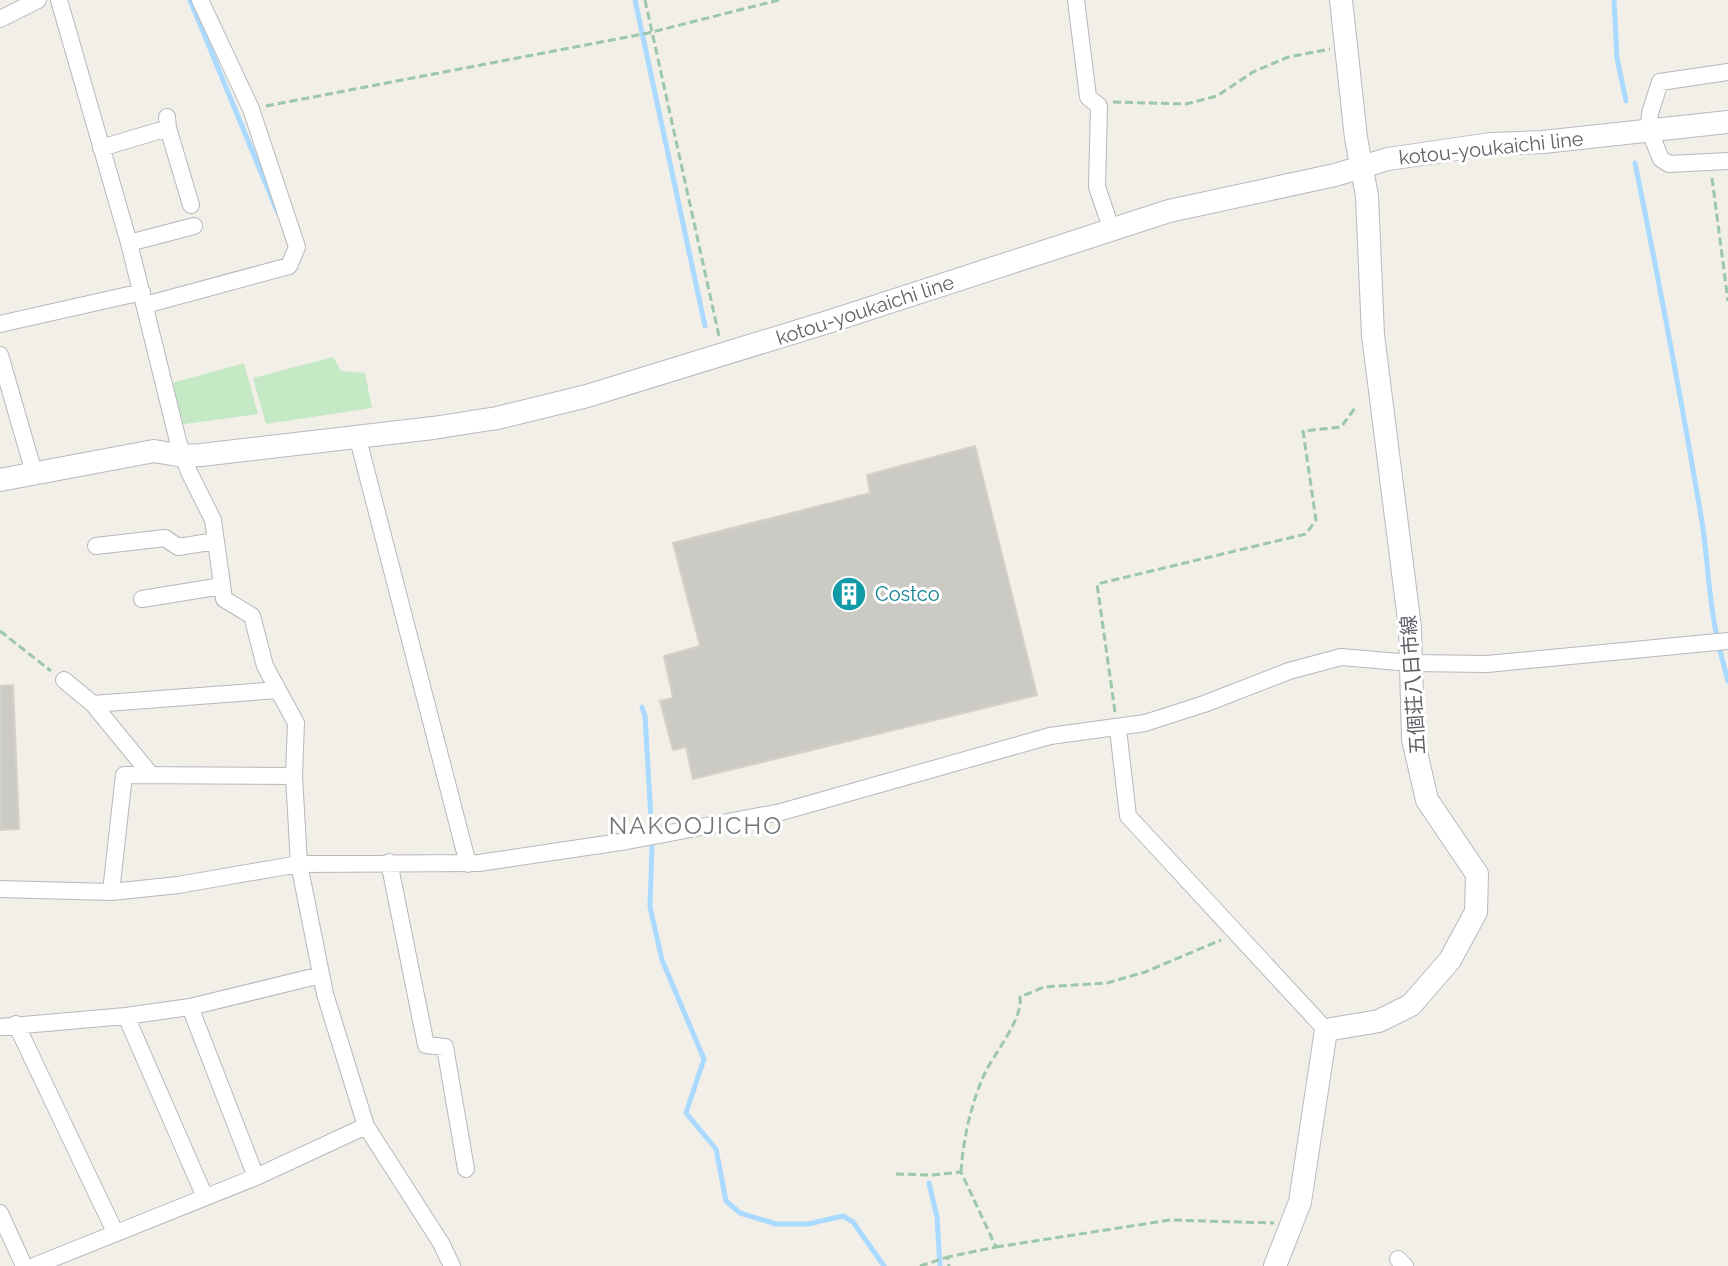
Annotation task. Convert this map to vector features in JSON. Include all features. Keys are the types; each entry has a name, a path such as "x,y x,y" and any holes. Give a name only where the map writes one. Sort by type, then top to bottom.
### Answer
{"main road":[{"name":"五個荘八日市線","path":"1326,1030 1379,1021 1411,1005 1450,960 1476,912 1477,874 1427,800 1413,739 1405,575 1373,335 1367,196 1341,0"},
{"name":"kotou-youkaichi line","path":"0,480 154,451 183,456 358,439 497,418 587,396 724,355 1169,211 1388,159 1491,144 1543,142 1728,122"},
{"path":"1275,1266 1300,1202 1326,1030"}],"street":[{"path":"0,19 38,0"},
{"path":"59,0 129,243 183,456 213,520 224,599 252,616 265,666 296,723 294,776 299,864 321,975 366,1126 441,1243 452,1266"},
{"path":"0,324 143,299 289,266 297,247 251,109 200,0"},
{"path":"1076,0 1090,100 1099,106 1097,187 1111,228"},
{"path":"1728,72 1660,82 1650,113 1649,130 1661,159 1669,164 1728,161"},
{"path":"101,148 168,122 191,205"},
{"path":"129,243 194,226"},
{"path":"0,355 34,473"},
{"path":"358,439 468,864"},
{"path":"96,546 165,538 178,547 216,541"},
{"path":"142,599 222,586"},
{"path":"0,889 111,892 178,885 299,864 468,864 627,841 781,812 1050,736 1117,722 1173,715 1317,662 1341,657 1411,663 1487,664 1721,642"},
{"path":"64,680 93,704 151,775"},
{"path":"93,704 278,690"},
{"path":"1117,722 1128,816 1326,1030"},
{"path":"111,892 124,775 294,776"},
{"path":"389,862 426,1045 445,1047 466,1169"},
{"path":"115,1232 8,1026 190,1007 321,975"},
{"path":"190,1007 256,1177"},
{"path":"126,1016 205,1197"},
{"path":"34,1266 256,1177 366,1126"},
{"path":"0,1213 24,1266"}],"path":[{"path":"645,0 724,355"},
{"path":"251,109 650,33 779,0"},
{"path":"1090,100 1186,104 1217,96 1253,72 1288,57 1346,46"},
{"path":"1709,162 1728,301"},
{"path":"1117,722 1097,584 1306,534 1316,520 1303,431 1341,427 1355,408"},
{"path":"0,631 64,680"},
{"path":"996,1247 961,1172 976,1097 1021,1004 1020,997 1044,987 1107,983 1145,972 1212,946 1234,931"},
{"path":"896,1174 961,1172"},
{"path":"920,1266 996,1247 1170,1220 1290,1224"},
{"path":"948,1257 949,1266"}],"green space":[{"path":"333,357 341,371 365,373 372,408 266,424 253,378"},
{"path":"244,363 258,414 178,425 169,384"}],"building":[{"name":"Costco","path":"975,446 1037,695 693,779 686,747 673,750 660,701 673,698 664,656 700,646 673,543 870,493 867,475"},
{"path":"13,685 19,829 0,830 0,686"}],"waterway":[{"path":"190,0 277,211"},
{"path":"635,0 705,326"},
{"path":"1614,0 1617,58 1626,101"},
{"path":"1635,163 1693,472 1717,637"},
{"path":"1719,647 1728,681"},
{"path":"642,707 651,819"},
{"path":"652,845 650,907 662,960 704,1059 686,1113 716,1149 726,1201 740,1213 776,1224 808,1224 843,1216 853,1222 884,1266"},
{"path":"929,1183 937,1217 940,1266"}],"place":[{"name":"Costco","path":"849,594"}],"district":[{"name":"NAKOOJICHO","path":"696,825"}]}
